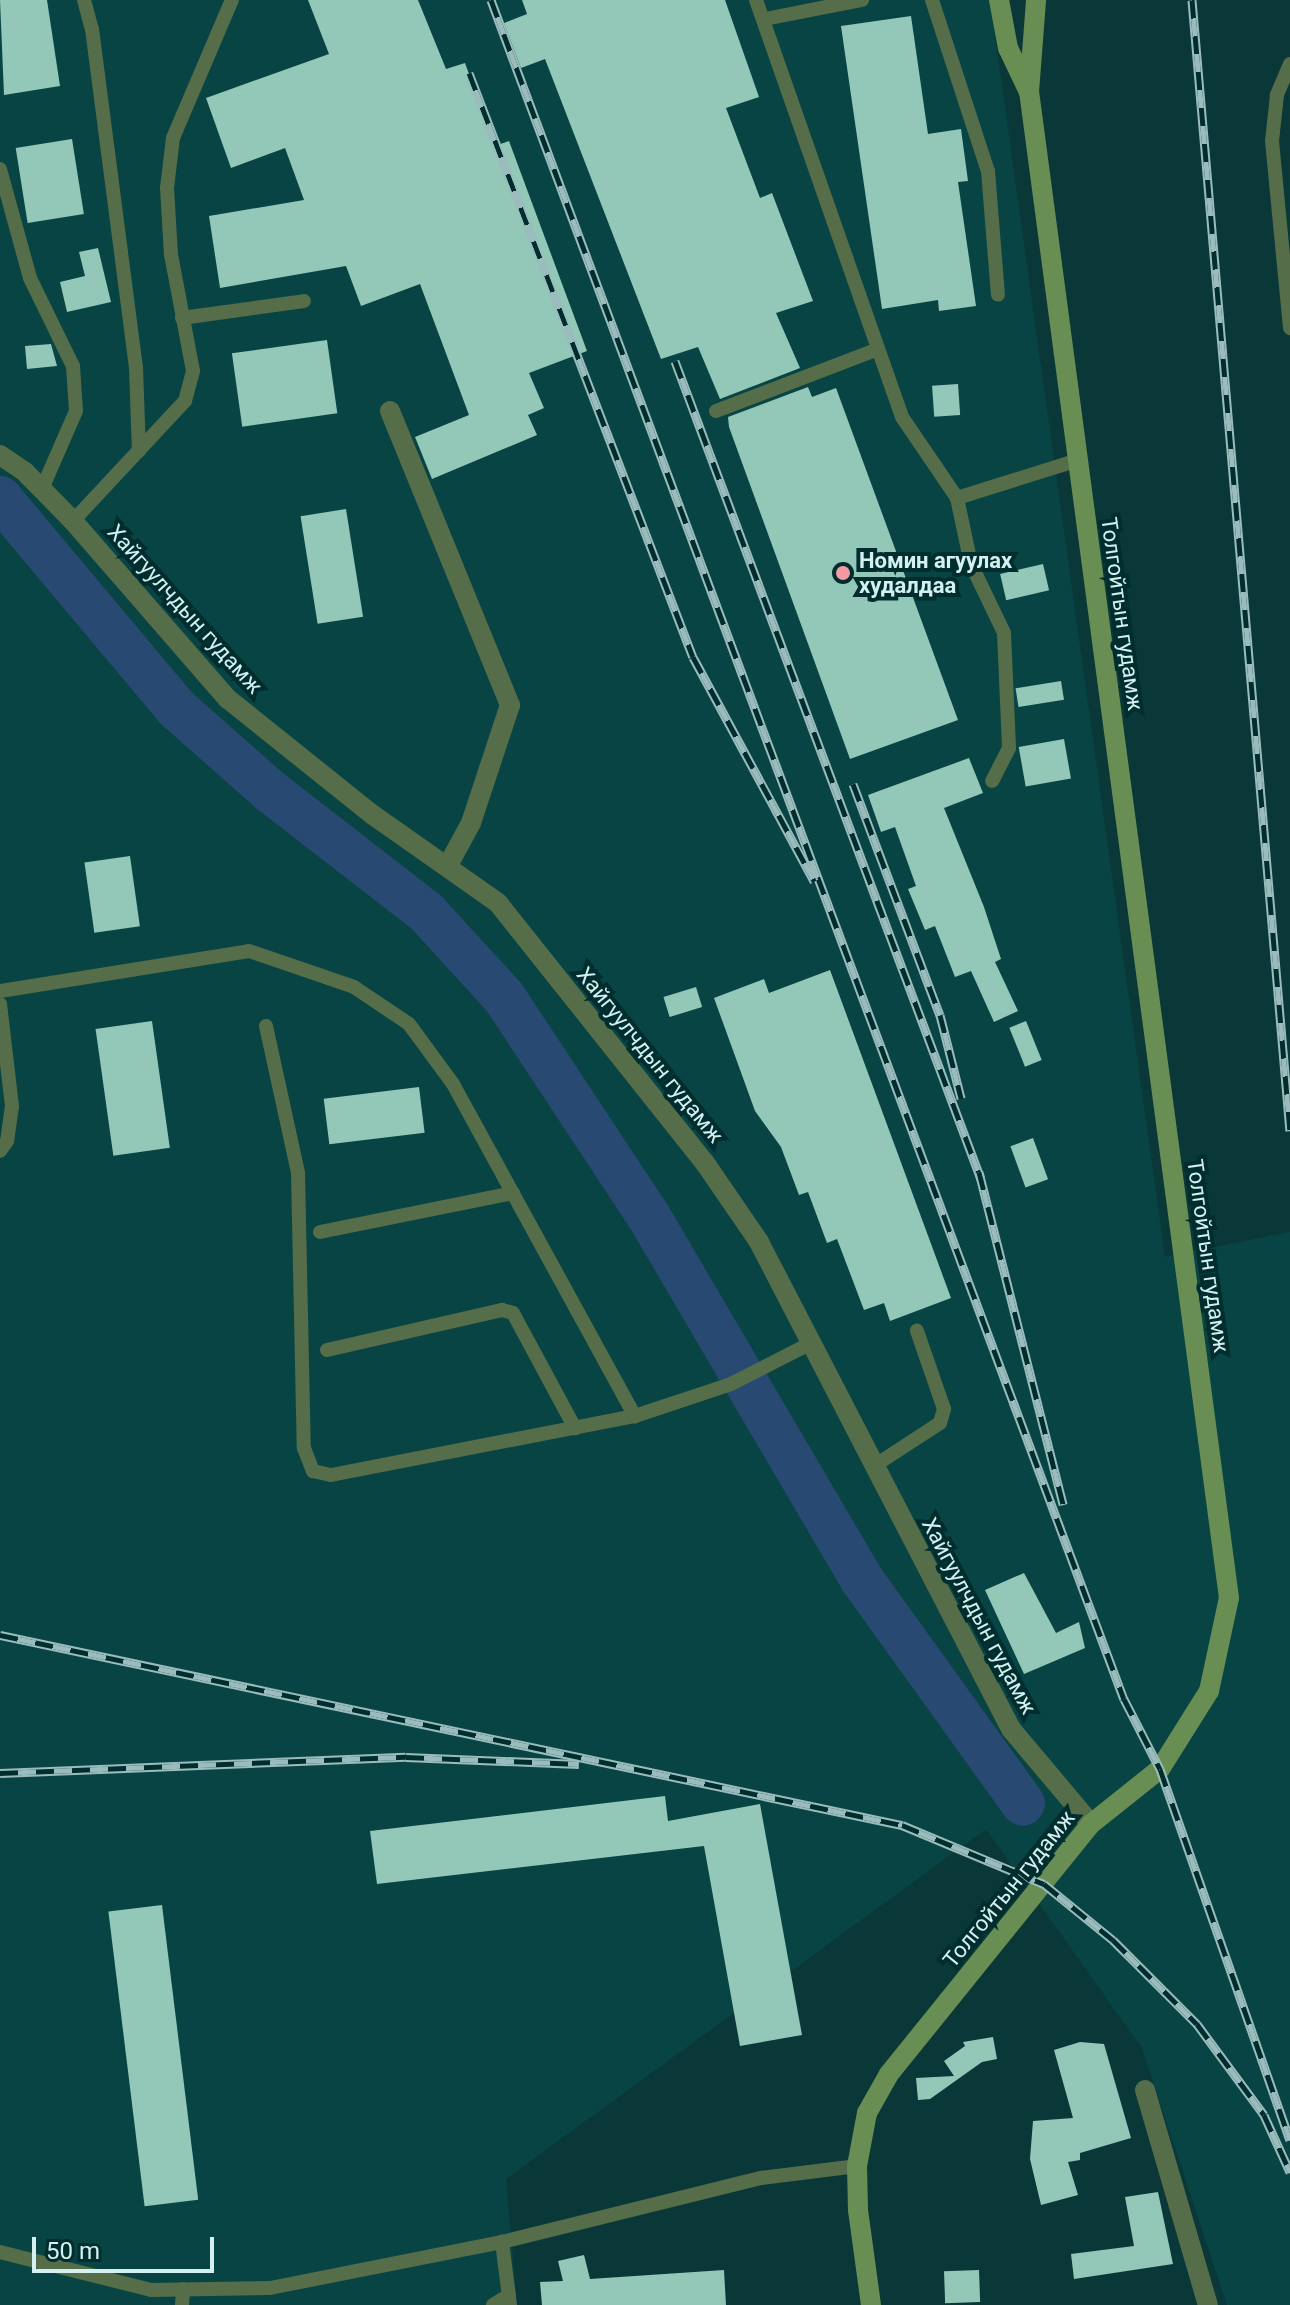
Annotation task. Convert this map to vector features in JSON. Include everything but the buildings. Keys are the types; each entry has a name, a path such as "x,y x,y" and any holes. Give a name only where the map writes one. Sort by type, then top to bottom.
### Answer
{"main road":[{"name":"Толгойтын гудамж","path":"999,0 1008,48 1029,92"},
{"name":"Толгойтын гудамж","path":"871,2305 857,2166 867,2113 889,2074 1091,1824 1160,1769 1209,1691 1229,1598 1029,92 1036,0"}],"street":[{"path":"390,411 510,705 471,823 447,867"},
{"name":"Хайгуулчдын гудамж","path":"0,455 42,489 73,521 228,699 498,903 705,1163 759,1242 809,1344 1011,1729 1091,1824"},
{"path":"1145,2090 1208,2305"}],"lane":[{"path":"84,0 92,29 136,367 139,451"},
{"path":"73,521 185,401 193,371 182,318 167,188 173,138 232,0"},
{"path":"756,0 902,417 957,498 971,564 1004,633 1009,748 992,781"},
{"path":"765,19 862,0"},
{"path":"932,0 988,171 998,295"},
{"path":"1290,64 1277,95 1272,141 1290,328"},
{"path":"0,169 30,278 73,366 76,411 42,489"},
{"path":"182,318 304,301"},
{"path":"716,411 878,349"},
{"path":"957,498 1078,460"},
{"path":"0,991 249,951 354,987 409,1024 453,1084 635,1416"},
{"path":"0,1004 12,1106 7,1141 0,1151"},
{"path":"266,1026 298,1173 304,1448 313,1471 331,1475 635,1416 731,1384 809,1344"},
{"path":"320,1232 513,1193"},
{"path":"327,1350 502,1310 513,1313 575,1428"},
{"path":"874,1466 940,1423 944,1409 917,1331"},
{"path":"0,2252 151,2290 270,2288 502,2242 761,2178 857,2166"},
{"path":"493,2305 509,2300 502,2242"},
{"path":"182,2305 183,2289"}],"shaded area":[{"path":"0,0 990,0 1165,1257 1290,1232 1290,2305 1227,2305 1142,2048 986,1829 506,2179 517,2305 0,2305"}],"waterway":[{"path":"0,498 176,708 270,791 427,913 504,997 648,1215 863,1581 1023,1804"}],"railway":[{"path":"491,0 1124,1699 1160,1769 1290,2140"},
{"path":"1192,0 1290,1131"},
{"path":"469,73 693,657 814,881"},
{"path":"675,361 981,1179"},
{"path":"853,784 940,1015 961,1098"},
{"path":"979,1172 1063,1505"},
{"path":"0,1635 902,1825 1044,1884 1113,1940 1197,2024 1264,2115 1290,2172"},
{"path":"0,1773 406,1757 579,1764"}],"place":[{"name":"Номин агуулах худалдаа","path":"843,573"}]}
